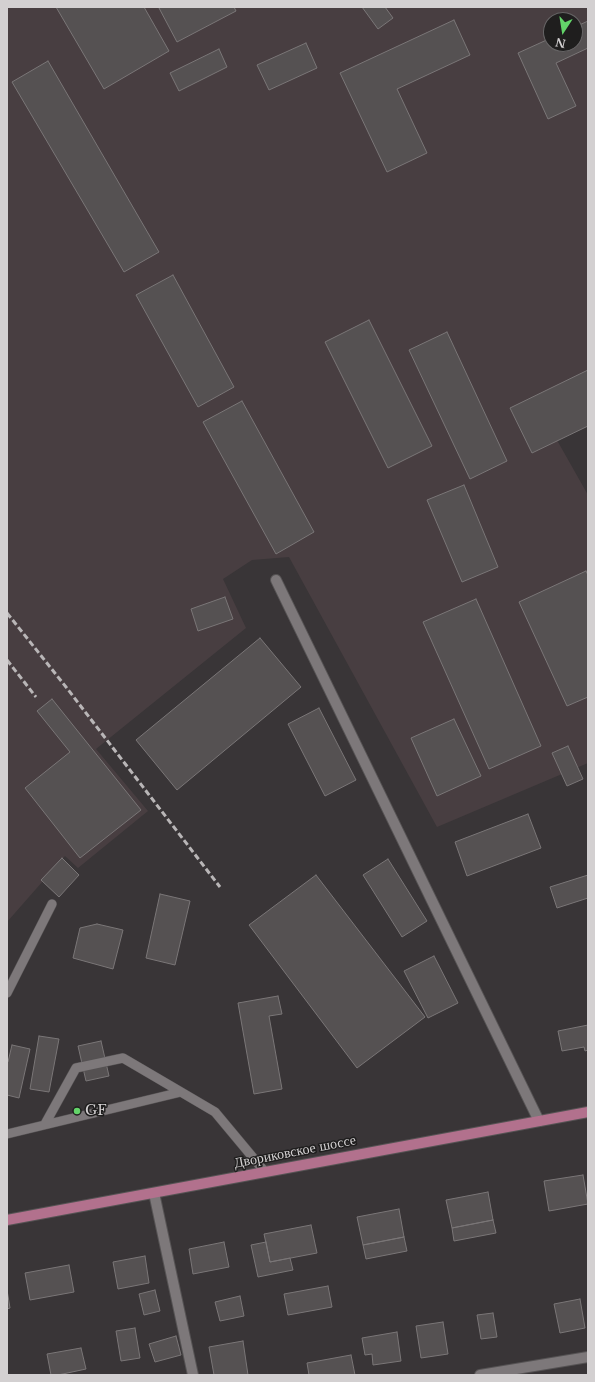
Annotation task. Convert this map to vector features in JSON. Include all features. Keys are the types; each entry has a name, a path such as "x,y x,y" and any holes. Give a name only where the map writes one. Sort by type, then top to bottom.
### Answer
{"main road":[{"name":"Двориковское шоссе","path":"7,1220 588,1112"}],"street":[{"path":"276,580 539,1121"},
{"path":"154,1193 193,1375"},
{"path":"480,1375 588,1357"}],"lane":[{"path":"7,994 52,904"},
{"path":"45,1124 76,1068 123,1058 215,1112 264,1172"},
{"path":"7,1134 181,1092"}],"shaded area":[{"path":"7,7 588,7 588,408 549,426 588,495 588,763 437,827 289,557 252,560 223,579 246,628 96,749 148,811 78,868 65,856 7,922"}],"building":[{"path":"56,7 144,7 169,51 104,89"},
{"path":"234,7 236,11 177,42 159,8"},
{"path":"362,7 385,7 393,18 378,29"},
{"path":"454,20 470,55 397,89 427,153 387,172 340,73"},
{"path":"588,21 588,48 583,50 583,23"},
{"path":"543,42 543,52 579,52 556,63 576,106 548,119 518,53"},
{"path":"306,43 317,68 269,90 257,65"},
{"path":"219,49 227,67 179,91 170,73"},
{"path":"48,61 159,252 124,272 12,82"},
{"path":"173,275 234,387 198,407 136,295"},
{"path":"369,320 432,446 388,468 325,342"},
{"path":"447,332 507,461 470,479 409,350"},
{"path":"588,370 588,426 532,453 510,408"},
{"path":"242,401 314,532 276,554 203,422"},
{"path":"464,485 498,567 462,582 427,500"},
{"path":"586,571 588,575 588,697 567,706 519,602"},
{"path":"225,597 233,619 198,631 191,609"},
{"path":"476,599 541,746 489,769 423,622"},
{"path":"260,638 301,687 177,790 136,740"},
{"path":"52,699 141,810 80,858 25,788 70,752 37,711"},
{"path":"319,708 356,780 325,796 288,724"},
{"path":"454,719 481,776 437,796 411,738"},
{"path":"568,746 583,779 567,786 552,753"},
{"path":"528,814 541,848 467,876 455,842"},
{"path":"62,858 79,875 59,897 41,880"},
{"path":"388,859 427,921 402,937 363,875"},
{"path":"316,875 425,1017 357,1068 249,925"},
{"path":"588,875 588,898 557,908 550,887"},
{"path":"160,894 190,901 175,965 146,958"},
{"path":"97,924 123,930 113,969 73,958 80,928"},
{"path":"434,956 458,1003 428,1018 404,971"},
{"path":"278,996 282,1014 269,1016 282,1089 254,1094 238,1003"},
{"path":"588,1025 588,1050 585,1051 584,1047 562,1051 558,1031"},
{"path":"39,1036 59,1039 49,1092 30,1089"},
{"path":"101,1041 109,1076 86,1081 78,1046"},
{"path":"12,1045 30,1049 19,1098 7,1095 7,1062"},
{"path":"583,1175 588,1204 549,1211 544,1181"},
{"path":"488,1192 493,1220 452,1228 446,1200"},
{"path":"399,1209 404,1237 363,1245 357,1217"},
{"path":"493,1220 496,1233 454,1241 452,1228"},
{"path":"311,1225 317,1253 270,1262 264,1234"},
{"path":"404,1237 407,1251 366,1259 363,1245"},
{"path":"224,1242 229,1267 193,1274 189,1249"},
{"path":"266,1242 270,1262 290,1258 293,1270 258,1277 251,1245"},
{"path":"145,1256 149,1283 118,1289 113,1262"},
{"path":"69,1265 74,1292 30,1300 25,1273"},
{"path":"328,1286 332,1307 288,1315 284,1294"},
{"path":"7,1290 10,1308 7,1309"},
{"path":"155,1290 160,1311 144,1315 139,1294"},
{"path":"240,1296 244,1316 220,1321 215,1302"},
{"path":"580,1299 585,1328 560,1333 554,1304"},
{"path":"493,1313 497,1337 481,1339 477,1315"},
{"path":"443,1322 448,1354 421,1358 416,1326"},
{"path":"135,1328 140,1358 121,1361 116,1331"},
{"path":"397,1332 401,1361 373,1365 372,1354 365,1355 362,1338"},
{"path":"176,1336 181,1355 155,1362 149,1344"},
{"path":"243,1341 248,1375 214,1375 209,1347"},
{"path":"81,1348 86,1369 51,1375 47,1354"},
{"path":"351,1355 355,1375 309,1375 307,1363"}],"railway":[{"path":"7,613 220,887"},
{"path":"7,660 36,697"}],"place":[{"name":"GF","path":"77,1111"}]}
